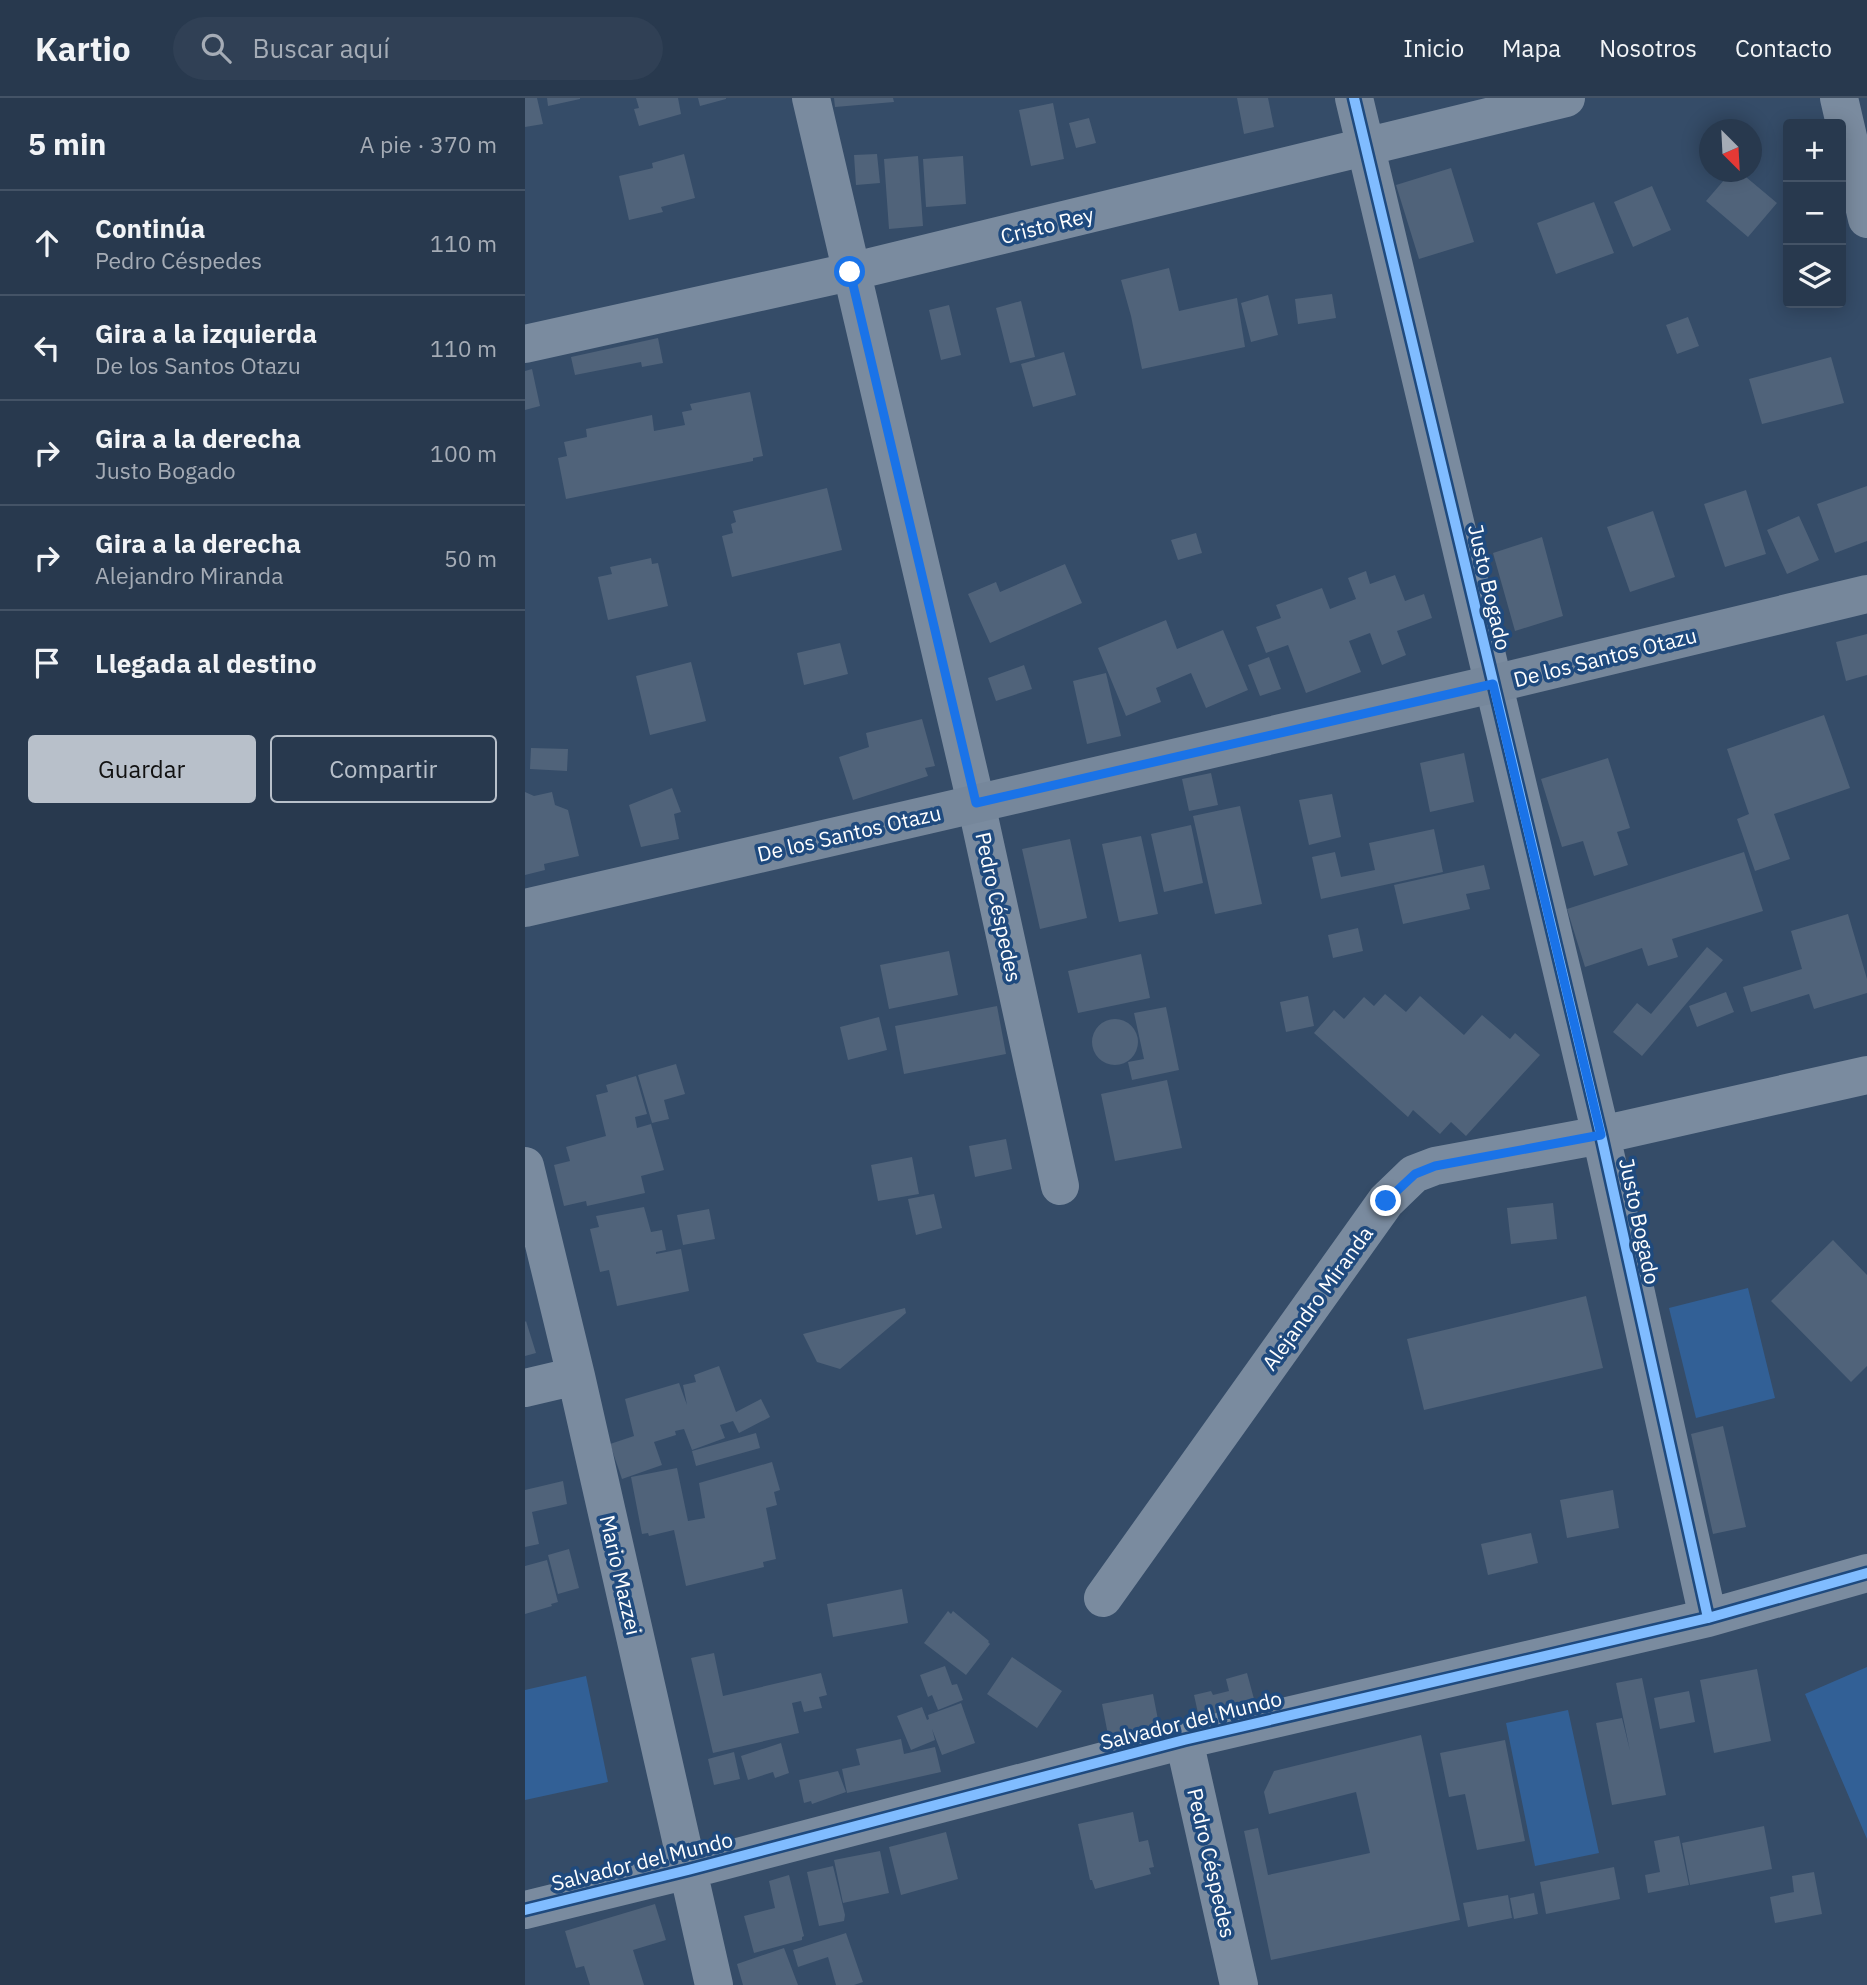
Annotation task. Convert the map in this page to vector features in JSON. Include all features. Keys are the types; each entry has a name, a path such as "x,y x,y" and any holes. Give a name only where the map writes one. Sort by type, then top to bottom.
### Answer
{"street":[{"name":"Pedro Céspedes","path":"811,98 976,803 1060,1186"},
{"name":"Justo Bogado","path":"1355,98 1601,1135 1708,1618"},
{"name":"Cristo Rey","path":"525,344 850,272 1566,98"},
{"path":"1839,98 1867,219"},
{"name":"De los Santos Otazu","path":"525,908 1493,684 1867,594"},
{"name":"Alejandro Miranda","path":"1103,1598 1386,1201 1415,1174 1435,1166 1601,1135 1867,1075"},
{"name":"Mario Mazzei","path":"525,1166 576,1376 714,1985"},
{"path":"525,1388 576,1376"},
{"name":"Salvador del Mundo","path":"525,1910 1184,1740 1708,1618 1867,1573"},
{"name":"Pedro Céspedes","path":"1184,1740 1239,1985"}],"shaded area":[{"path":"1748,1288 1775,1398 1696,1418 1669,1308"},
{"path":"1867,1667 1867,1839 1805,1694"},
{"path":"586,1676 608,1782 525,1800 525,1690"},
{"path":"1568,1710 1599,1853 1535,1866 1506,1723"}],"building":[{"path":"525,98 537,98 543,124 525,127"},
{"path":"547,98 580,98 580,99 548,106"},
{"path":"636,98 678,98 681,114 639,126 634,109 639,108"},
{"path":"698,98 726,98 726,99 700,106"},
{"path":"834,98 893,98 894,102 835,107"},
{"path":"1237,98 1268,98 1274,127 1244,134"},
{"path":"1053,103 1064,159 1031,166 1019,110"},
{"path":"1089,118 1096,143 1076,148 1069,123"},
{"path":"684,154 695,198 661,207 663,212 629,220 619,176 653,168 652,163"},
{"path":"877,154 880,183 856,185 854,155"},
{"path":"918,156 923,226 889,229 884,159"},
{"path":"963,156 966,204 926,207 923,159"},
{"path":"1451,168 1474,242 1419,259 1396,185"},
{"path":"1722,182 1752,182 1777,203 1748,237 1706,201"},
{"path":"1652,186 1671,230 1633,247 1614,202"},
{"path":"1594,202 1614,253 1556,274 1537,223"},
{"path":"1169,268 1179,311 1237,298 1245,347 1142,369 1121,280"},
{"path":"1332,294 1336,318 1298,324 1295,299"},
{"path":"1268,295 1278,335 1251,342 1241,303"},
{"path":"1021,301 1035,357 1010,363 996,308"},
{"path":"949,305 961,355 941,360 929,310"},
{"path":"1688,317 1699,346 1677,354 1666,325"},
{"path":"658,338 663,363 642,367 641,362 575,375 571,357"},
{"path":"1064,352 1076,395 1033,407 1021,364"},
{"path":"1831,357 1844,403 1762,424 1749,379"},
{"path":"532,369 540,406 525,410 525,371"},
{"path":"750,392 763,456 753,458 753,461 566,499 558,458 567,456 564,442 587,437 586,429 652,415 654,431 685,425 682,412 692,410 690,404"},
{"path":"1867,486 1867,541 1835,553 1817,504"},
{"path":"827,488 842,550 732,577 722,536 733,533 731,524 736,522 733,511"},
{"path":"1746,490 1766,554 1725,567 1704,504"},
{"path":"1653,511 1675,577 1630,592 1607,527"},
{"path":"1799,516 1819,560 1787,574 1767,530"},
{"path":"1196,533 1202,553 1178,560 1171,540"},
{"path":"1542,537 1563,616 1515,631 1493,553"},
{"path":"651,558 652,564 658,563 668,606 608,620 598,577 612,574 610,567"},
{"path":"1065,564 1082,603 990,643 968,594 996,582 1000,592"},
{"path":"1366,571 1370,584 1395,575 1405,601 1424,594 1432,618 1397,631 1406,655 1382,665 1370,633 1349,641 1361,672 1306,693 1288,645 1266,653 1256,627 1281,618 1276,605 1322,588 1330,609 1356,599 1348,578"},
{"path":"1166,620 1177,649 1223,630 1248,690 1206,708 1191,673 1156,688 1161,702 1126,716 1098,648"},
{"path":"1867,634 1867,675 1846,681 1836,642"},
{"path":"840,643 848,674 804,685 797,653"},
{"path":"1269,657 1281,689 1260,696 1248,665"},
{"path":"691,662 706,721 650,735 636,676"},
{"path":"1024,665 1032,689 996,701 988,678"},
{"path":"1106,673 1121,736 1087,744 1073,681"},
{"path":"1824,715 1850,788 1774,814 1790,859 1755,871 1737,819 1749,814 1727,749"},
{"path":"922,719 935,766 925,768 928,776 853,800 839,757 869,747 866,733"},
{"path":"531,748 568,749 567,771 530,769"},
{"path":"1464,753 1474,802 1430,812 1420,763"},
{"path":"1608,758 1630,828 1617,832 1628,865 1594,876 1583,841 1562,847 1541,779"},
{"path":"1211,773 1218,805 1189,811 1182,779"},
{"path":"672,788 681,812 674,814 679,839 641,847 629,805"},
{"path":"525,792 534,796 552,792 555,805 568,810 579,856 544,864 545,870 525,875"},
{"path":"1332,794 1341,837 1309,845 1299,800"},
{"path":"1240,806 1262,904 1215,914 1193,816"},
{"path":"1191,825 1203,883 1164,892 1151,834"},
{"path":"1434,829 1443,872 1321,899 1312,857 1335,852 1341,877 1375,870 1369,843"},
{"path":"1141,836 1158,914 1119,922 1102,844"},
{"path":"1070,839 1087,918 1040,929 1022,849"},
{"path":"1744,852 1763,911 1672,939 1678,957 1648,966 1642,948 1585,967 1567,909"},
{"path":"1484,865 1490,889 1466,894 1470,909 1403,924 1394,885"},
{"path":"1848,914 1867,979 1867,993 1814,1009 1809,994 1751,1012 1743,987 1802,969 1791,931"},
{"path":"1358,928 1363,951 1333,958 1328,935"},
{"path":"1707,947 1723,960 1642,1056 1613,1032 1637,1003 1651,1014"},
{"path":"949,951 958,995 889,1009 880,965"},
{"path":"1141,954 1150,998 1078,1013 1068,971"},
{"path":"1726,992 1734,1012 1697,1027 1689,1006"},
{"path":"1385,994 1406,1012 1420,996 1464,1035 1482,1015 1510,1039 1515,1033 1540,1055 1466,1136 1451,1122 1440,1134 1413,1110 1408,1117 1314,1033 1334,1010 1344,1019 1364,997 1374,1006"},
{"path":"1308,996 1314,1026 1286,1032 1280,1002"},
{"path":"997,1006 1006,1054 904,1074 895,1026"},
{"path":"1166,1007 1179,1070 1132,1080 1128,1062 1144,1059 1134,1013"},
{"path":"879,1017 887,1050 848,1060 840,1027"},
{"path":"1115,1019 1131,1026 1138,1042 1131,1058 1115,1065 1099,1058 1092,1042 1099,1026"},
{"path":"676,1064 685,1094 664,1100 669,1119 652,1123 638,1075"},
{"path":"636,1076 647,1114 635,1117 637,1128 651,1124 664,1170 641,1176 645,1193 587,1206 586,1201 564,1206 554,1165 570,1161 566,1147 606,1136 596,1095 608,1092 606,1085"},
{"path":"1167,1080 1182,1148 1115,1161 1101,1094"},
{"path":"1006,1139 1012,1169 975,1177 969,1146"},
{"path":"912,1157 919,1194 878,1201 871,1165"},
{"path":"934,1194 942,1228 916,1235 908,1199"},
{"path":"1553,1203 1557,1239 1511,1244 1507,1208"},
{"path":"644,1207 651,1232 662,1230 666,1250 656,1254 681,1249 689,1291 617,1306 609,1270 600,1272 590,1229 599,1227 596,1216"},
{"path":"709,1209 715,1239 683,1245 677,1215"},
{"path":"1833,1240 1867,1275 1867,1366 1851,1382 1771,1301"},
{"path":"1586,1296 1603,1368 1424,1410 1407,1339"},
{"path":"905,1308 906,1313 840,1369 817,1362 803,1334"},
{"path":"525,1322 536,1353 525,1356"},
{"path":"719,1366 736,1412 761,1399 770,1417 739,1433 733,1421 720,1425 725,1438 692,1450 684,1429 675,1431 676,1435 654,1442 662,1465 622,1479 610,1444 634,1436 625,1399 679,1383 687,1405 683,1385 696,1382 694,1375"},
{"path":"1723,1426 1746,1527 1713,1534 1691,1434"},
{"path":"756,1433 760,1448 696,1466 692,1451"},
{"path":"772,1462 780,1490 774,1492 777,1505 766,1508 776,1559 763,1562 764,1567 686,1586 674,1530 649,1536 648,1533 642,1534 631,1477 677,1468 688,1521 705,1518 699,1483"},
{"path":"563,1481 567,1504 532,1512 539,1544 525,1547 525,1490"},
{"path":"1613,1490 1619,1528 1567,1538 1560,1500"},
{"path":"1531,1533 1538,1563 1488,1575 1481,1544"},
{"path":"569,1549 579,1588 558,1594 548,1555"},
{"path":"547,1560 558,1602 525,1614 525,1566"},
{"path":"902,1589 908,1623 833,1637 827,1604"},
{"path":"948,1611 951,1614 953,1611 990,1644 966,1675 924,1643"},
{"path":"714,1653 723,1696 821,1673 827,1695 819,1697 822,1708 804,1712 801,1701 792,1703 799,1733 713,1753 691,1658"},
{"path":"1012,1657 1062,1691 1037,1728 987,1694"},
{"path":"945,1666 952,1685 957,1684 963,1700 938,1710 932,1695 928,1697 920,1675"},
{"path":"1757,1669 1771,1741 1714,1753 1700,1680"},
{"path":"1247,1673 1254,1699 1216,1709 1218,1718 1200,1722 1194,1695 1211,1691 1213,1695 1229,1691 1226,1679"},
{"path":"1642,1678 1666,1795 1612,1805 1596,1723 1622,1718 1630,1751 1616,1683"},
{"path":"1689,1691 1695,1722 1660,1729 1654,1698"},
{"path":"1153,1694 1160,1730 1109,1740 1102,1704"},
{"path":"961,1703 975,1743 942,1755 932,1729 935,1740 911,1750 897,1716 922,1707 927,1720 928,1715"},
{"path":"1421,1735 1460,1920 1271,1960 1244,1831 1258,1828 1268,1875 1370,1853 1356,1792 1269,1814 1264,1792 1274,1771"},
{"path":"901,1739 904,1754 935,1747 941,1772 847,1793 842,1769 860,1765 856,1749"},
{"path":"1505,1740 1525,1841 1477,1850 1465,1794 1449,1797 1440,1753"},
{"path":"781,1743 789,1773 775,1778 773,1772 748,1780 741,1756"},
{"path":"734,1752 740,1779 714,1785 708,1759"},
{"path":"838,1771 846,1792 812,1804 811,1801 804,1803 799,1780"},
{"path":"1133,1812 1139,1842 1148,1840 1154,1867 1149,1868 1151,1874 1095,1889 1090,1880 1078,1824"},
{"path":"1764,1826 1772,1869 1690,1885 1682,1843"},
{"path":"946,1832 958,1879 901,1895 889,1847"},
{"path":"1679,1836 1689,1885 1648,1893 1645,1875 1660,1872 1654,1841"},
{"path":"880,1851 889,1893 843,1903 834,1860"},
{"path":"833,1866 845,1915 844,1921 819,1926 807,1872"},
{"path":"1614,1867 1620,1899 1546,1914 1540,1882"},
{"path":"1814,1872 1822,1914 1775,1923 1770,1897 1794,1892 1792,1876"},
{"path":"789,1875 804,1936 802,1940 754,1953 744,1916 775,1908 769,1881"},
{"path":"1534,1893 1538,1914 1514,1919 1510,1898"},
{"path":"1508,1895 1512,1918 1468,1927 1463,1903"},
{"path":"655,1904 666,1940 633,1950 644,1985 590,1985 584,1966 576,1968 565,1931"},
{"path":"846,1933 863,1982 836,1985 828,1957 798,1967 793,1950"},
{"path":"784,1948 798,1985 743,1985 737,1964"}],"cycle path":[{"path":"1354,98 1601,1135 1708,1618"},
{"path":"525,1910 1184,1740 1708,1618 1867,1573"}],"route":[{"path":"850,272 976,803 1493,684 1601,1135 1435,1166 1415,1174 1386,1201"}]}
